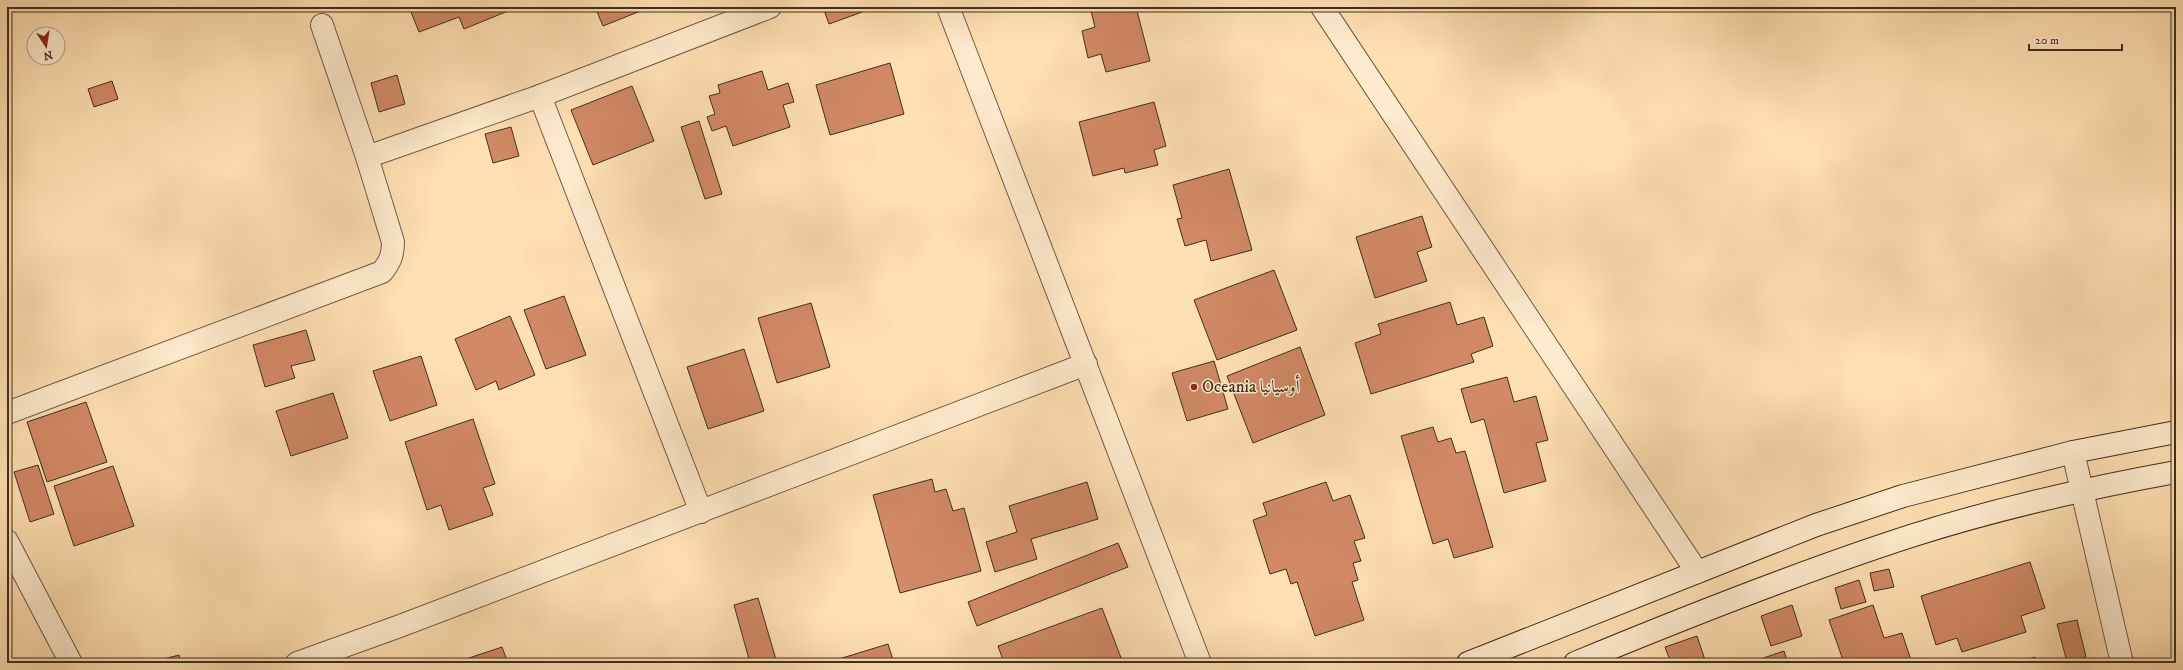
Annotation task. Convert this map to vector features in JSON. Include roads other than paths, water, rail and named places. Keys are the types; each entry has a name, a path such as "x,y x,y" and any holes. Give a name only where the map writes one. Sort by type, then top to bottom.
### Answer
{"street":[{"path":"367,157 540,96 770,7"},
{"path":"948,7 1200,663"},
{"path":"1322,7 1697,572"},
{"path":"7,413 382,272 390,262 393,252 393,242 367,157 322,25"},
{"path":"540,96 700,512"},
{"path":"297,663 400,626 1086,364"},
{"path":"1468,663 1816,525 1903,496 2073,452 2176,432"},
{"path":"2073,452 2122,663"},
{"path":"1575,663 1647,633 1800,575 1914,535 1998,511 2082,490 2176,472"},
{"path":"7,541 71,663"}],"place":[{"name":"Oceania أوسيانيا","path":"1194,387"}]}
